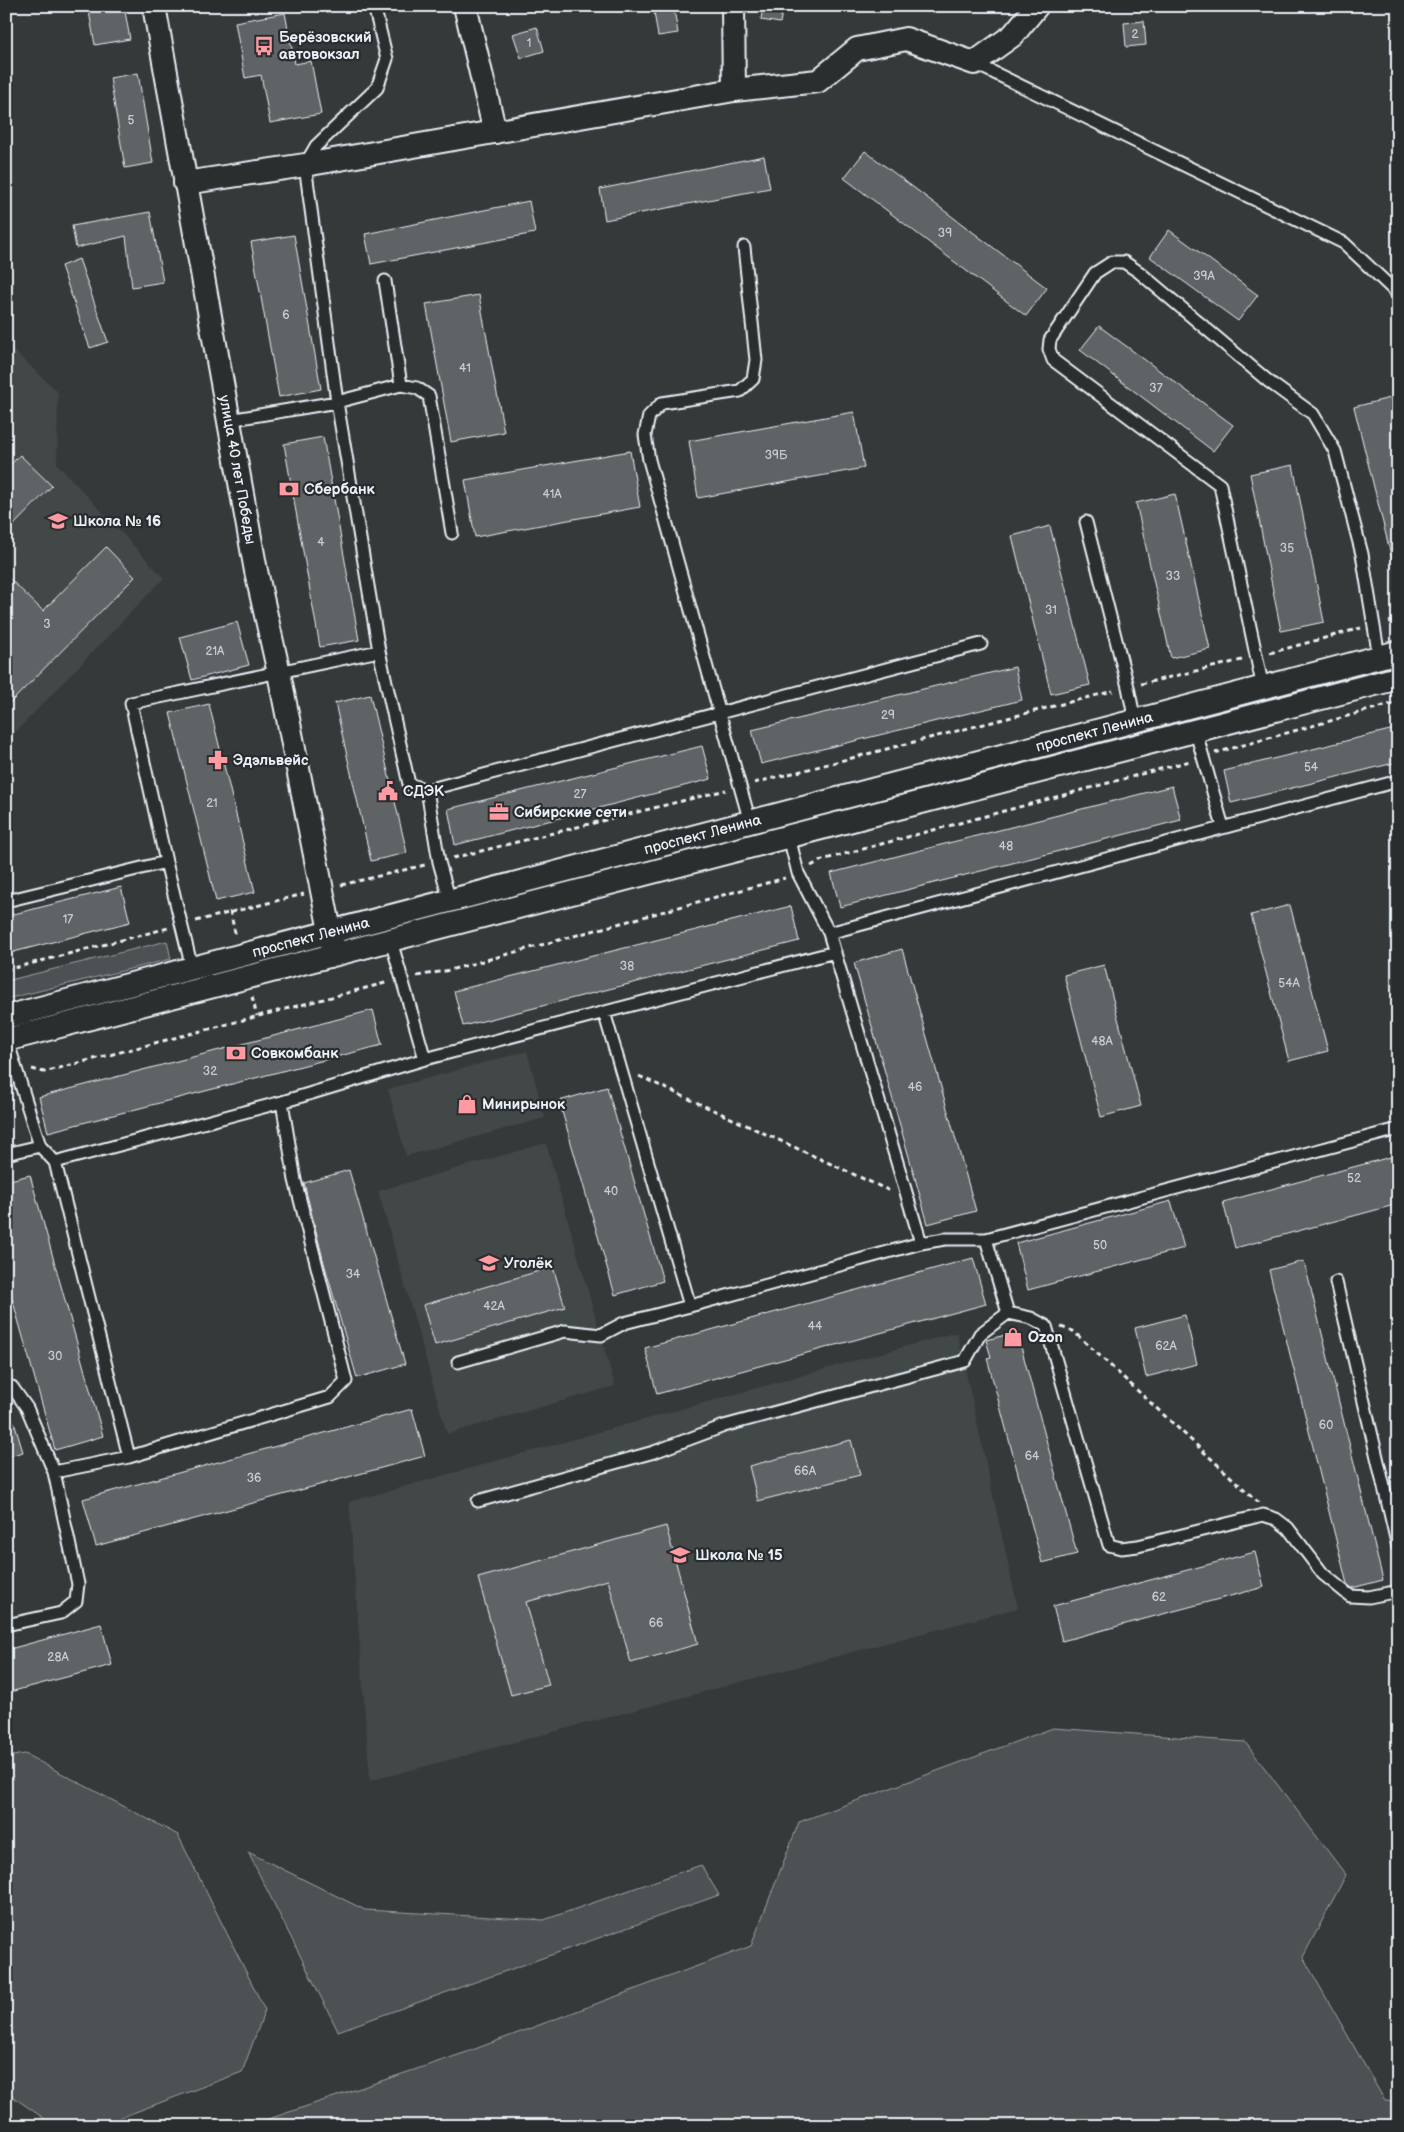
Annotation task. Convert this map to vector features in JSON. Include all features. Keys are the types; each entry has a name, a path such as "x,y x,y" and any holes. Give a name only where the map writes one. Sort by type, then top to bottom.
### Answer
{"street":[{"name":"улица 40 лет Победы","path":"154,6 256,571 279,673 334,955"},
{"path":"465,6 495,132"},
{"path":"733,6 734,90"},
{"path":"185,183 305,165 734,90 818,81 856,49 906,38 974,63 1013,35 1037,6"},
{"name":"проспект Ленина","path":"6,1017 1389,655"},
{"name":"проспект Ленина","path":"7,1040 1398,678"}],"lane":[{"path":"374,6 387,59 377,88 316,146 305,165 338,402 379,651 409,784 427,790 981,644"},
{"path":"974,63 1344,243 1398,294"},
{"path":"744,247 756,360 753,379 740,391 662,403 650,416 645,434 649,460 750,822"},
{"path":"1263,688 1220,485 1053,360 1049,349 1050,340 1094,273 1112,262 1124,262 1146,277 1268,380 1314,414 1335,451 1362,554 1374,625 1389,655"},
{"path":"385,281 401,385"},
{"path":"229,420 338,402 401,385 417,388 429,396 452,533"},
{"path":"1086,522 1135,721"},
{"path":"192,968 166,862 131,702 379,651"},
{"path":"1195,730 1223,827"},
{"path":"829,933 1398,781"},
{"path":"427,790 439,862 450,901"},
{"path":"789,837 798,872 829,933 906,1198 921,1243"},
{"path":"6,901 166,862"},
{"path":"391,941 425,1059"},
{"path":"55,1162 282,1102 425,1059 834,952"},
{"path":"604,1012 690,1306"},
{"path":"7,1040 40,1146 55,1162 129,1457"},
{"path":"54,1472 129,1457 330,1398 346,1381 295,1180 282,1102"},
{"path":"458,1362 565,1331 601,1336 624,1323 921,1243 945,1239 986,1240 1398,1130"},
{"path":"6,1154 40,1146"},
{"path":"986,1240 1008,1313"},
{"path":"1336,1282 1393,1507 1398,1547"},
{"path":"478,1501 654,1452 724,1426 964,1361 980,1334 1008,1313 1031,1318 1046,1326 1109,1545 1121,1548 1138,1546 1263,1515 1276,1519 1288,1528 1323,1574 1350,1596 1369,1597 1398,1591"},
{"path":"6,1389 12,1387 27,1408 54,1472 78,1584 76,1601 61,1612 6,1625"}],"path":[{"path":"6,970 181,924 439,862 1398,620"},
{"path":"44,1072 402,979 450,970 798,872 822,860 1398,702"},
{"path":"620,1067 906,1198"},
{"path":"1046,1326 1057,1326 1073,1331 1276,1519"}],"shaded area":[{"name":"Школа № 16","path":"6,343 58,392 57,464 164,578 6,742"},
{"path":"167,941 171,959 6,999 6,981"},
{"name":"Минирынок","path":"527,1051 545,1118 406,1156 388,1089"},
{"name":"Уголёк","path":"546,1143 615,1386 447,1434 378,1191"},
{"name":"Школа № 15","path":"957,1332 1018,1608 370,1781 349,1502"},
{"path":"1053,1728 1245,1742 1346,1875 1303,1957 1385,2101 1398,2102 1398,2126 248,2126 467,2052 751,1946 799,1822"},
{"path":"25,1754 178,1835 265,2010 242,2072 98,2126 55,2126 6,2092 6,1757"},
{"path":"248,1852 365,1910 544,1920 701,1865 719,1895 338,2031"}],"building":[{"path":"88,6 124,6 130,39 95,45"},
{"path":"763,6 783,6 780,23 761,20"},
{"path":"674,9 678,33 658,36 654,12"},
{"path":"285,13 295,64 311,61 321,114 270,123 261,75 245,78 235,22"},
{"path":"1144,21 1146,45 1126,47 1124,23"},
{"path":"537,27 544,51 521,58 513,34"},
{"path":"138,73 153,163 125,168 110,78"},
{"path":"865,151 1047,288 1026,316 844,178"},
{"path":"764,156 770,188 605,220 600,189"},
{"path":"529,201 535,233 371,264 365,234"},
{"path":"150,212 163,282 132,287 126,236 76,248 72,226"},
{"path":"1169,230 1258,295 1238,321 1150,257"},
{"path":"294,235 321,389 279,397 251,242"},
{"path":"79,259 108,342 90,348 61,266"},
{"path":"479,295 504,432 451,442 426,304"},
{"path":"1099,326 1233,425 1213,451 1080,350"},
{"path":"1390,398 1398,428 1398,558 1392,559 1354,407"},
{"path":"854,412 864,468 698,498 689,441"},
{"path":"323,437 359,640 320,647 284,444"},
{"path":"630,451 640,507 475,537 465,480"},
{"path":"20,455 52,486 6,533 6,469"},
{"path":"1293,465 1324,622 1281,631 1250,474"},
{"path":"1175,494 1210,649 1171,658 1136,503"},
{"path":"1050,526 1090,685 1051,694 1012,536"},
{"path":"106,547 135,577 6,707 6,575 43,611"},
{"path":"237,622 249,665 192,680 180,637"},
{"path":"1015,667 1022,700 761,764 752,730"},
{"path":"370,695 407,853 371,861 335,703"},
{"path":"209,704 255,892 216,901 170,713"},
{"path":"1398,728 1398,762 1231,803 1224,771"},
{"path":"702,746 711,779 455,845 448,809"},
{"path":"1172,786 1181,820 840,907 831,873"},
{"path":"121,887 130,922 6,954 6,916"},
{"path":"1290,905 1328,1051 1289,1061 1251,915"},
{"path":"791,906 799,941 463,1026 454,991"},
{"path":"902,949 976,1211 928,1224 854,963"},
{"path":"1104,965 1141,1106 1101,1117 1064,975"},
{"path":"373,1010 382,1045 48,1132 39,1097"},
{"path":"607,1087 663,1281 615,1295 559,1101"},
{"path":"1398,1155 1398,1204 1235,1248 1223,1202"},
{"path":"349,1170 405,1364 357,1378 324,1263 304,1183"},
{"path":"30,1175 103,1436 55,1450 6,1277 6,1181"},
{"path":"1171,1201 1184,1248 1028,1290 1016,1243"},
{"path":"973,1258 986,1304 657,1394 645,1348"},
{"path":"1304,1261 1383,1580 1352,1588 1347,1584 1269,1270"},
{"path":"553,1267 565,1307 435,1345 423,1305"},
{"path":"1185,1315 1197,1364 1146,1377 1135,1328"},
{"path":"1017,1332 1077,1554 1042,1563 987,1358 991,1357 986,1340"},
{"path":"10,1409 23,1452 6,1457 6,1410"},
{"path":"412,1409 425,1456 96,1546 83,1499"},
{"path":"851,1440 860,1475 758,1501 749,1466"},
{"path":"666,1526 698,1644 631,1663 608,1580 526,1602 549,1685 511,1695 478,1578"},
{"path":"1255,1552 1264,1587 1062,1641 1053,1606"},
{"path":"101,1624 112,1665 6,1693 6,1650"}],"place":[{"name":"Берёзовский автовокзал","path":"264,46"},
{"name":"Сбербанк","path":"289,489"},
{"name":"Школа № 16","path":"58,521"},
{"name":"Эдэльвейс","path":"218,760"},
{"name":"СДЭК","path":"388,791"},
{"name":"Сибирские сети","path":"499,812"},
{"name":"Совкомбанк","path":"236,1053"},
{"name":"Минирынок","path":"467,1104"},
{"name":"Уголёк","path":"489,1263"},
{"name":"Ozon","path":"1013,1337"},
{"name":"Школа № 15","path":"680,1555"}]}
